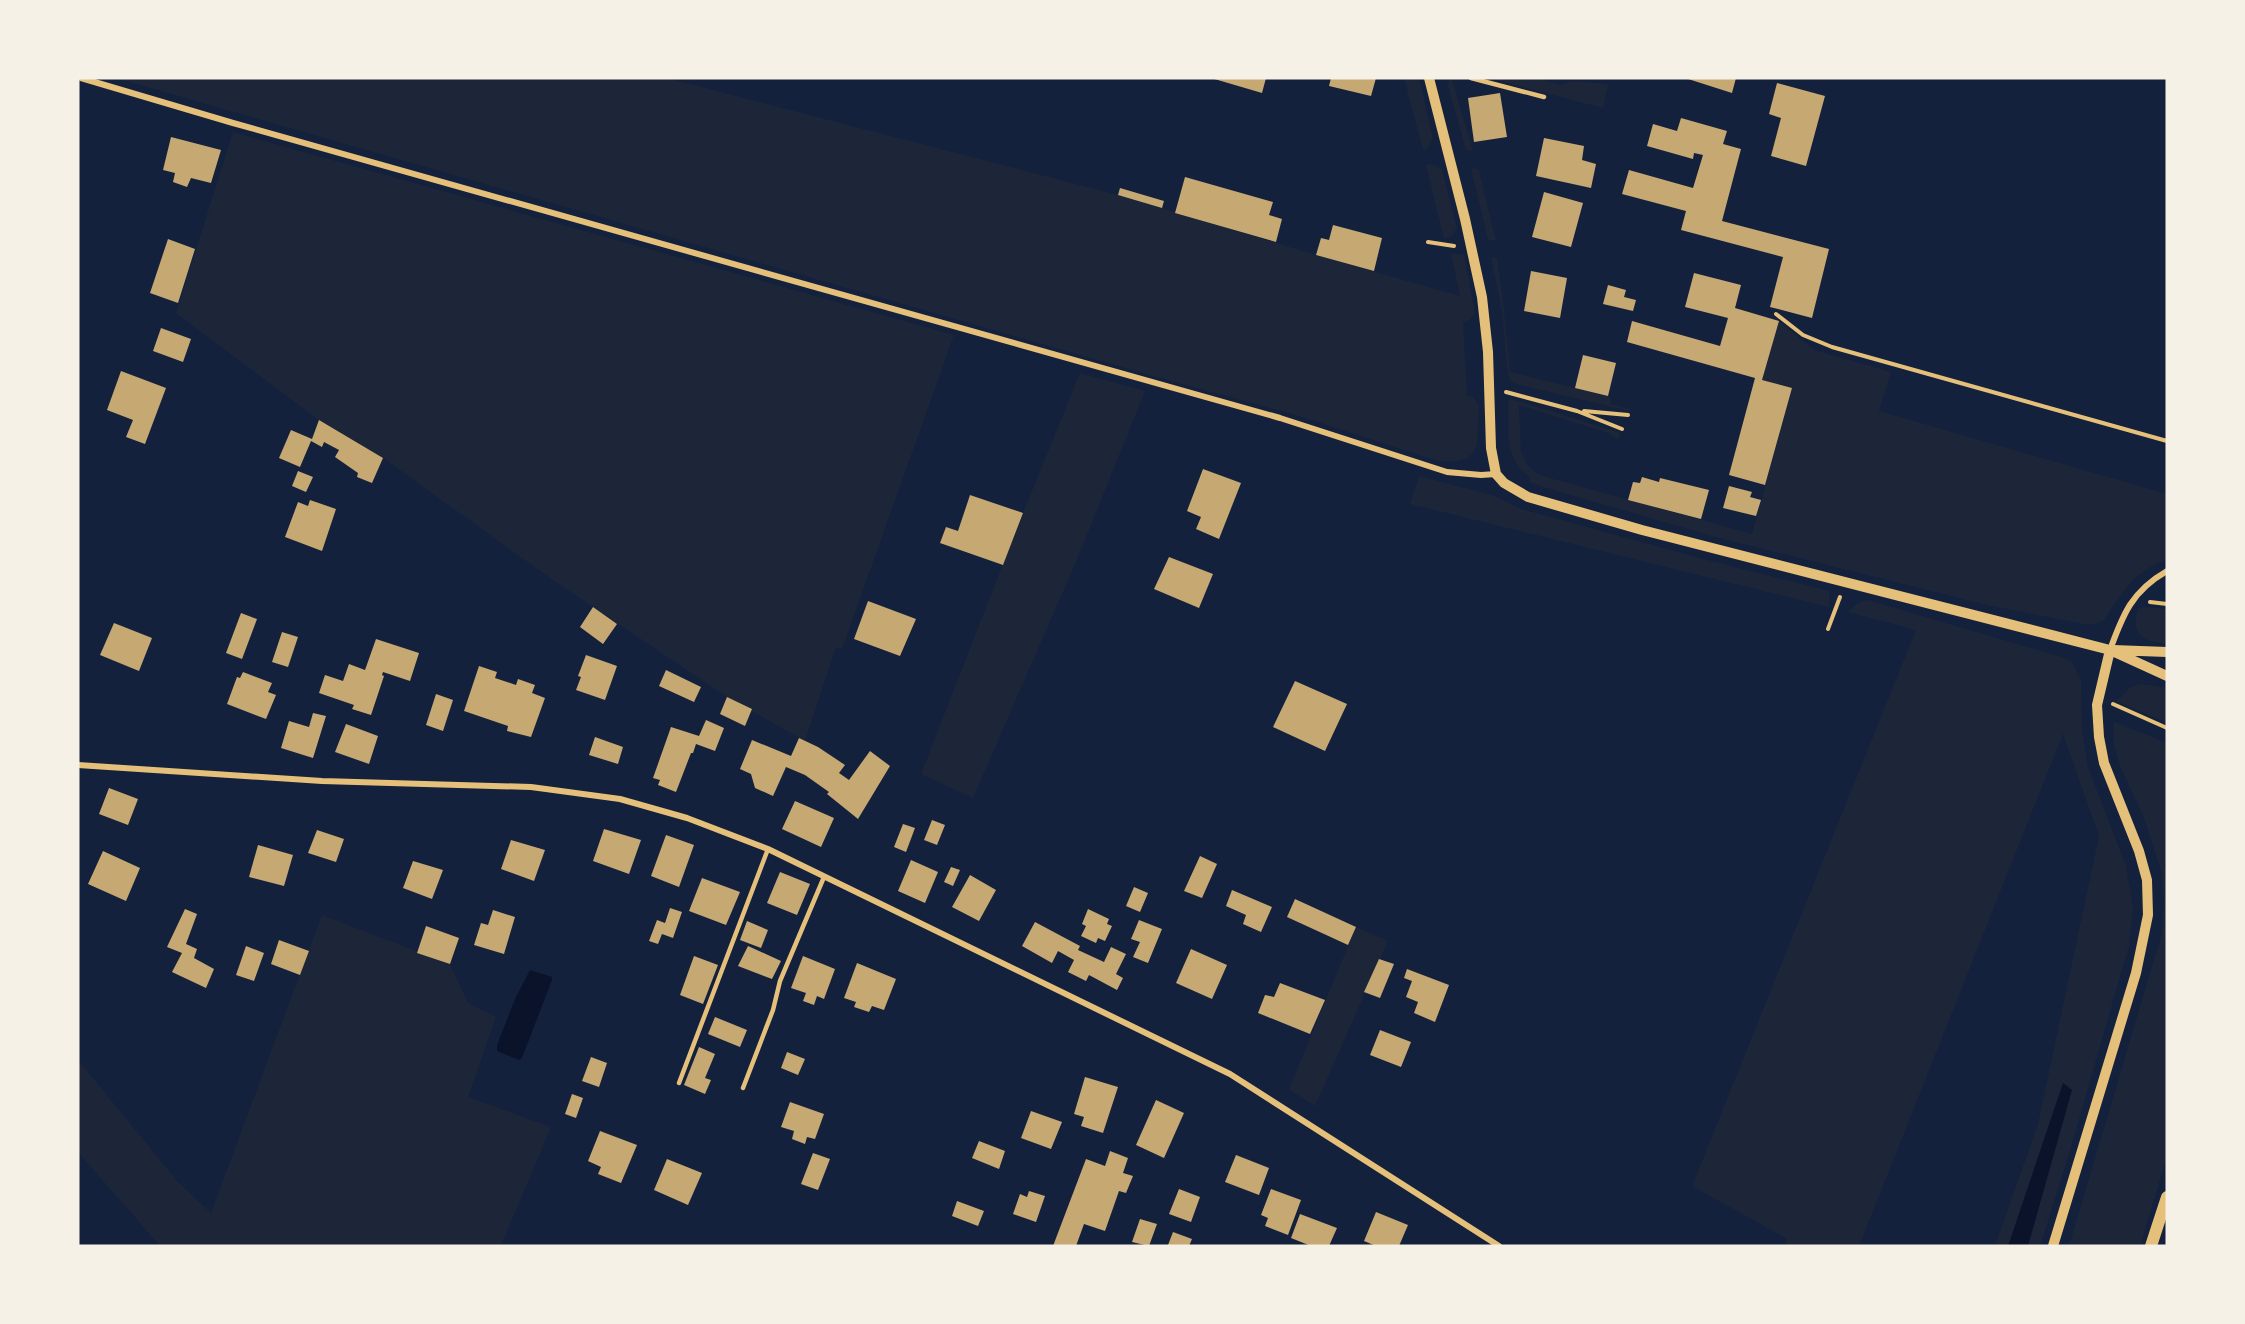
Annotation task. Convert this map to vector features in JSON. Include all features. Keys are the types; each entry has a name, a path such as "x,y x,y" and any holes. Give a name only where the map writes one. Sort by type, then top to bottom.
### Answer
{"main road":[{"path":"2151,1246 2167,1197"}],"street":[{"path":"81,78 233,123 1280,418 1447,472 1496,474"},
{"path":"1429,78 1482,297 1491,448 1496,474 1512,489 1528,496 1642,530 2110,650 2167,676"},
{"path":"2053,1246 2136,973 2148,915 2146,880 2139,851 2104,763 2099,737 2097,705 2110,650 2120,623 2149,581 2167,571"},
{"path":"2110,650 2167,652"},
{"path":"78,765 322,782 531,788 620,799 687,818 768,849 1230,1074 1499,1246"}],"lane":[{"path":"1471,78 1544,97"},
{"path":"679,1083 768,849"},
{"path":"743,1088 772,1010 780,981 824,877"}],"path":[{"path":"1428,242 1450,246 1470,243"},
{"path":"1776,314 1803,335 1832,347 2167,441"},
{"path":"1489,389 1577,411 1623,429"},
{"path":"1577,411 1628,415"},
{"path":"1828,629 1846,583"},
{"path":"2099,698 2167,728"}],"shaded area":[{"path":"116,78 667,78 1118,195 1460,296 1451,253 1464,255 1475,313 1469,320 1463,322 1467,395 1473,397 1479,405 1477,445 1466,459 1438,461 1296,415"},
{"path":"1404,78 1419,78 1433,139 1428,148 1423,150"},
{"path":"1488,78 1537,78 1561,85 1572,81 1608,84 1603,108"},
{"path":"1449,80 1452,80 1473,151 1466,150 1448,86"},
{"path":"233,132 954,335 842,649 836,647 805,741 727,697 553,580 383,458 319,420 176,313"},
{"path":"1432,164 1442,169 1457,228 1452,236 1444,239 1426,165"},
{"path":"1471,168 1479,171 1496,241 1488,240"},
{"path":"1491,257 1497,258 1510,372 1611,397 1610,404 1630,409 1629,411 1511,381 1508,375 1502,311"},
{"path":"1779,321 1814,350 1891,372 1879,411 2167,494 2167,559 2136,577 2103,621 2089,625 1991,606 1712,536 1529,482 1530,477 1516,462 1509,433 1508,402 1511,399 1621,433 1618,440 1609,433 1519,405 1521,453 1528,466 1539,475 1752,534 1792,388 1762,380"},
{"path":"1080,373 1145,391 1078,557 973,798 921,774"},
{"path":"1419,476 1495,496 1521,509 1829,591 1829,607 1410,504"},
{"path":"1868,600 2061,657 2072,662 2081,681 2082,732 2088,767 2126,866 2133,908 2129,945 2070,1151 2040,1246 1995,1246 2038,1124 2099,836 2063,734 1859,1246 1784,1246 1787,1239 1692,1186 1916,630 1848,612 1859,602"},
{"path":"2144,607 2167,609 2167,644 2152,641 2138,631 2136,618 2138,609"},
{"path":"2141,684 2167,688 2167,723 2116,701 2130,688"},
{"path":"2114,722 2167,743 2167,1157 2140,1246 2069,1246 2162,933 2164,899 2162,874 2144,818 2120,766 2114,744"},
{"path":"322,915 450,964 468,1003 496,1017 468,1097 551,1127 501,1246 160,1246 78,1152 78,1060 178,1182 211,1213"},
{"path":"1356,927 1388,941 1315,1106 1289,1089"},
{"path":"530,970 552,977 552,980 522,1058 519,1060 497,1051 497,1045 515,999"},
{"path":"2063,1083 2072,1090 2028,1246 2008,1246"}],"building":[{"path":"1211,78 1266,78 1262,93"},
{"path":"1331,78 1376,78 1371,96 1329,86"},
{"path":"1685,78 1736,78 1732,93"},
{"path":"1777,83 1825,96 1806,166 1771,156 1781,118 1769,114"},
{"path":"1500,93 1507,137 1474,142 1468,98"},
{"path":"1681,118 1727,131 1723,144 1741,149 1722,221 1829,249 1812,318 1770,307 1783,257 1681,230 1686,211 1622,194 1629,170 1693,188 1703,155 1694,153 1693,159 1647,146 1653,124 1677,131"},
{"path":"171,137 221,150 211,183 191,178 187,187 173,182 175,173 163,170"},
{"path":"1544,138 1584,146 1582,160 1596,164 1591,188 1536,176"},
{"path":"1185,177 1273,202 1269,215 1282,219 1276,242 1175,213"},
{"path":"1120,188 1164,201 1162,208 1118,195"},
{"path":"1544,192 1583,203 1571,247 1532,237"},
{"path":"1333,225 1382,238 1374,271 1316,255 1321,238 1329,240"},
{"path":"168,239 195,249 178,303 150,293"},
{"path":"1531,271 1567,278 1560,318 1524,311"},
{"path":"1694,273 1741,285 1735,308 1779,321 1762,380 1792,388 1765,485 1729,475 1755,378 1627,342 1632,321 1720,346 1728,318 1685,307"},
{"path":"1608,285 1626,290 1624,297 1636,300 1633,311 1603,304"},
{"path":"161,328 191,339 183,362 153,351"},
{"path":"1583,355 1616,363 1608,396 1575,388"},
{"path":"121,371 166,388 145,444 126,437 133,420 107,410"},
{"path":"319,420 383,458 372,483 357,477 358,473 335,457 339,450 324,442 322,447 311,441 300,467 279,458 291,430 312,439"},
{"path":"1203,469 1241,483 1219,539 1196,529 1201,517 1187,511"},
{"path":"298,471 313,477 306,492 292,486"},
{"path":"1642,477 1659,482 1660,478 1709,490 1701,519 1628,500 1633,482 1640,483"},
{"path":"1729,486 1752,492 1750,497 1761,500 1756,516 1723,508"},
{"path":"970,495 1023,513 1003,565 940,543 946,527 958,531"},
{"path":"310,500 336,509 322,551 285,537 298,502 308,506"},
{"path":"1169,557 1213,574 1199,608 1154,589"},
{"path":"868,601 916,619 900,656 854,639"},
{"path":"593,607 617,624 603,644 580,627"},
{"path":"241,613 257,619 242,659 226,653"},
{"path":"114,623 152,638 139,671 100,655"},
{"path":"282,632 298,637 288,667 272,662"},
{"path":"376,639 419,653 410,681 383,672 384,676 371,715 352,709 354,705 319,693 325,675 343,681 349,664 365,670"},
{"path":"586,655 617,666 605,700 576,690 581,677 578,676"},
{"path":"479,666 497,672 495,678 516,685 518,679 535,685 532,693 545,698 531,737 507,731 508,726 464,711"},
{"path":"666,670 701,687 694,702 659,686"},
{"path":"243,672 272,683 268,692 276,695 266,719 227,704 237,677 240,678"},
{"path":"1295,681 1347,704 1325,751 1273,727"},
{"path":"436,694 453,700 443,731 426,725"},
{"path":"727,697 752,709 745,726 720,714"},
{"path":"313,713 326,716 313,758 281,748 289,721 309,727"},
{"path":"706,720 724,728 715,751 696,744 676,792 658,785 660,780 653,778 671,727 699,736"},
{"path":"346,724 378,736 369,764 335,752"},
{"path":"595,737 623,747 618,764 589,755"},
{"path":"799,738 818,747 845,765 839,773 849,780 870,751 890,766 858,819 827,794 829,792 805,775 786,767 773,796 755,788 751,774 740,769 752,740 791,756"},
{"path":"109,788 138,799 128,825 99,814"},
{"path":"795,801 834,818 821,847 782,829"},
{"path":"932,820 945,825 937,845 924,840"},
{"path":"903,824 915,828 906,852 894,847"},
{"path":"604,829 641,840 629,874 593,861"},
{"path":"317,830 344,839 336,862 308,853"},
{"path":"666,835 694,845 679,887 651,876"},
{"path":"511,840 545,850 534,881 501,869"},
{"path":"258,845 293,855 284,886 249,877"},
{"path":"103,851 140,868 126,901 88,884"},
{"path":"1200,856 1217,864 1202,898 1184,891"},
{"path":"911,860 938,872 925,903 898,891"},
{"path":"413,861 443,870 432,899 403,888"},
{"path":"951,867 960,870 953,886 944,882"},
{"path":"780,872 810,884 797,915 767,903"},
{"path":"970,875 996,890 979,921 952,907"},
{"path":"702,878 740,892 726,925 689,911"},
{"path":"1134,887 1148,893 1140,912 1126,906"},
{"path":"1232,890 1272,907 1261,932 1243,924 1246,915 1226,906"},
{"path":"1295,899 1356,927 1348,945 1287,917"},
{"path":"670,908 682,912 673,938 662,934 658,944 649,941 657,920 665,923"},
{"path":"185,909 197,914 186,944 197,949 194,958 214,969 206,988 172,972 182,953 167,947"},
{"path":"1088,909 1109,919 1107,924 1112,926 1105,941 1098,938 1096,943 1081,936 1086,926 1082,924"},
{"path":"493,910 515,917 504,954 474,945 481,923 488,925"},
{"path":"1139,920 1162,929 1148,963 1133,957 1140,942 1131,939"},
{"path":"747,921 768,930 761,948 740,940"},
{"path":"1035,922 1080,946 1078,950 1104,962 1111,947 1126,954 1116,974 1123,978 1117,990 1089,975 1086,981 1068,972 1074,960 1058,951 1052,963 1022,946"},
{"path":"426,926 459,938 450,964 417,953"},
{"path":"279,940 309,951 300,975 271,964"},
{"path":"246,946 264,953 254,981 236,975"},
{"path":"748,946 781,961 772,979 738,966"},
{"path":"1191,949 1227,965 1212,999 1176,983"},
{"path":"694,956 718,965 703,1004 680,995"},
{"path":"803,956 835,969 824,999 817,996 814,1005 803,1001 806,993 791,988"},
{"path":"1379,959 1394,964 1380,998 1364,992"},
{"path":"857,963 896,979 884,1010 872,1006 869,1012 854,1007 856,1002 844,998"},
{"path":"1407,969 1449,985 1435,1022 1414,1013 1418,1002 1406,997 1412,981 1404,978"},
{"path":"1280,983 1325,1000 1310,1034 1258,1013 1265,995 1274,997"},
{"path":"715,1017 747,1030 740,1047 708,1034"},
{"path":"1380,1030 1411,1042 1401,1067 1370,1055"},
{"path":"699,1047 715,1054 705,1078 711,1080 705,1094 684,1085"},
{"path":"787,1052 805,1059 798,1075 781,1068"},
{"path":"591,1057 607,1063 599,1087 582,1081"},
{"path":"1085,1077 1118,1087 1103,1133 1081,1126 1084,1117 1074,1114"},
{"path":"572,1094 583,1098 576,1118 565,1114"},
{"path":"1156,1100 1184,1113 1164,1158 1136,1145"},
{"path":"790,1102 824,1114 815,1139 807,1137 805,1144 792,1139 794,1131 781,1127"},
{"path":"1031,1111 1062,1122 1051,1149 1021,1138"},
{"path":"600,1131 637,1145 621,1183 598,1174 601,1167 588,1161"},
{"path":"979,1141 1005,1151 999,1169 972,1158"},
{"path":"1110,1151 1128,1158 1123,1173 1133,1176 1126,1193 1119,1191 1105,1231 1084,1224 1076,1246 1053,1246 1086,1159 1105,1166"},
{"path":"813,1153 830,1159 818,1190 801,1184"},
{"path":"1236,1155 1269,1168 1259,1195 1225,1182"},
{"path":"667,1159 702,1173 688,1205 654,1190"},
{"path":"1179,1189 1200,1197 1191,1222 1169,1214"},
{"path":"1271,1189 1301,1200 1288,1235 1265,1226 1268,1218 1261,1215"},
{"path":"1029,1191 1045,1196 1036,1222 1013,1214 1020,1194 1027,1197"},
{"path":"957,1201 984,1211 978,1226 952,1216"},
{"path":"1376,1212 1408,1225 1399,1246 1376,1246 1364,1241"},
{"path":"1300,1214 1337,1228 1329,1246 1311,1246 1291,1238"},
{"path":"1140,1219 1157,1224 1149,1246 1132,1242"},
{"path":"1173,1232 1192,1239 1189,1246 1168,1245"}]}
